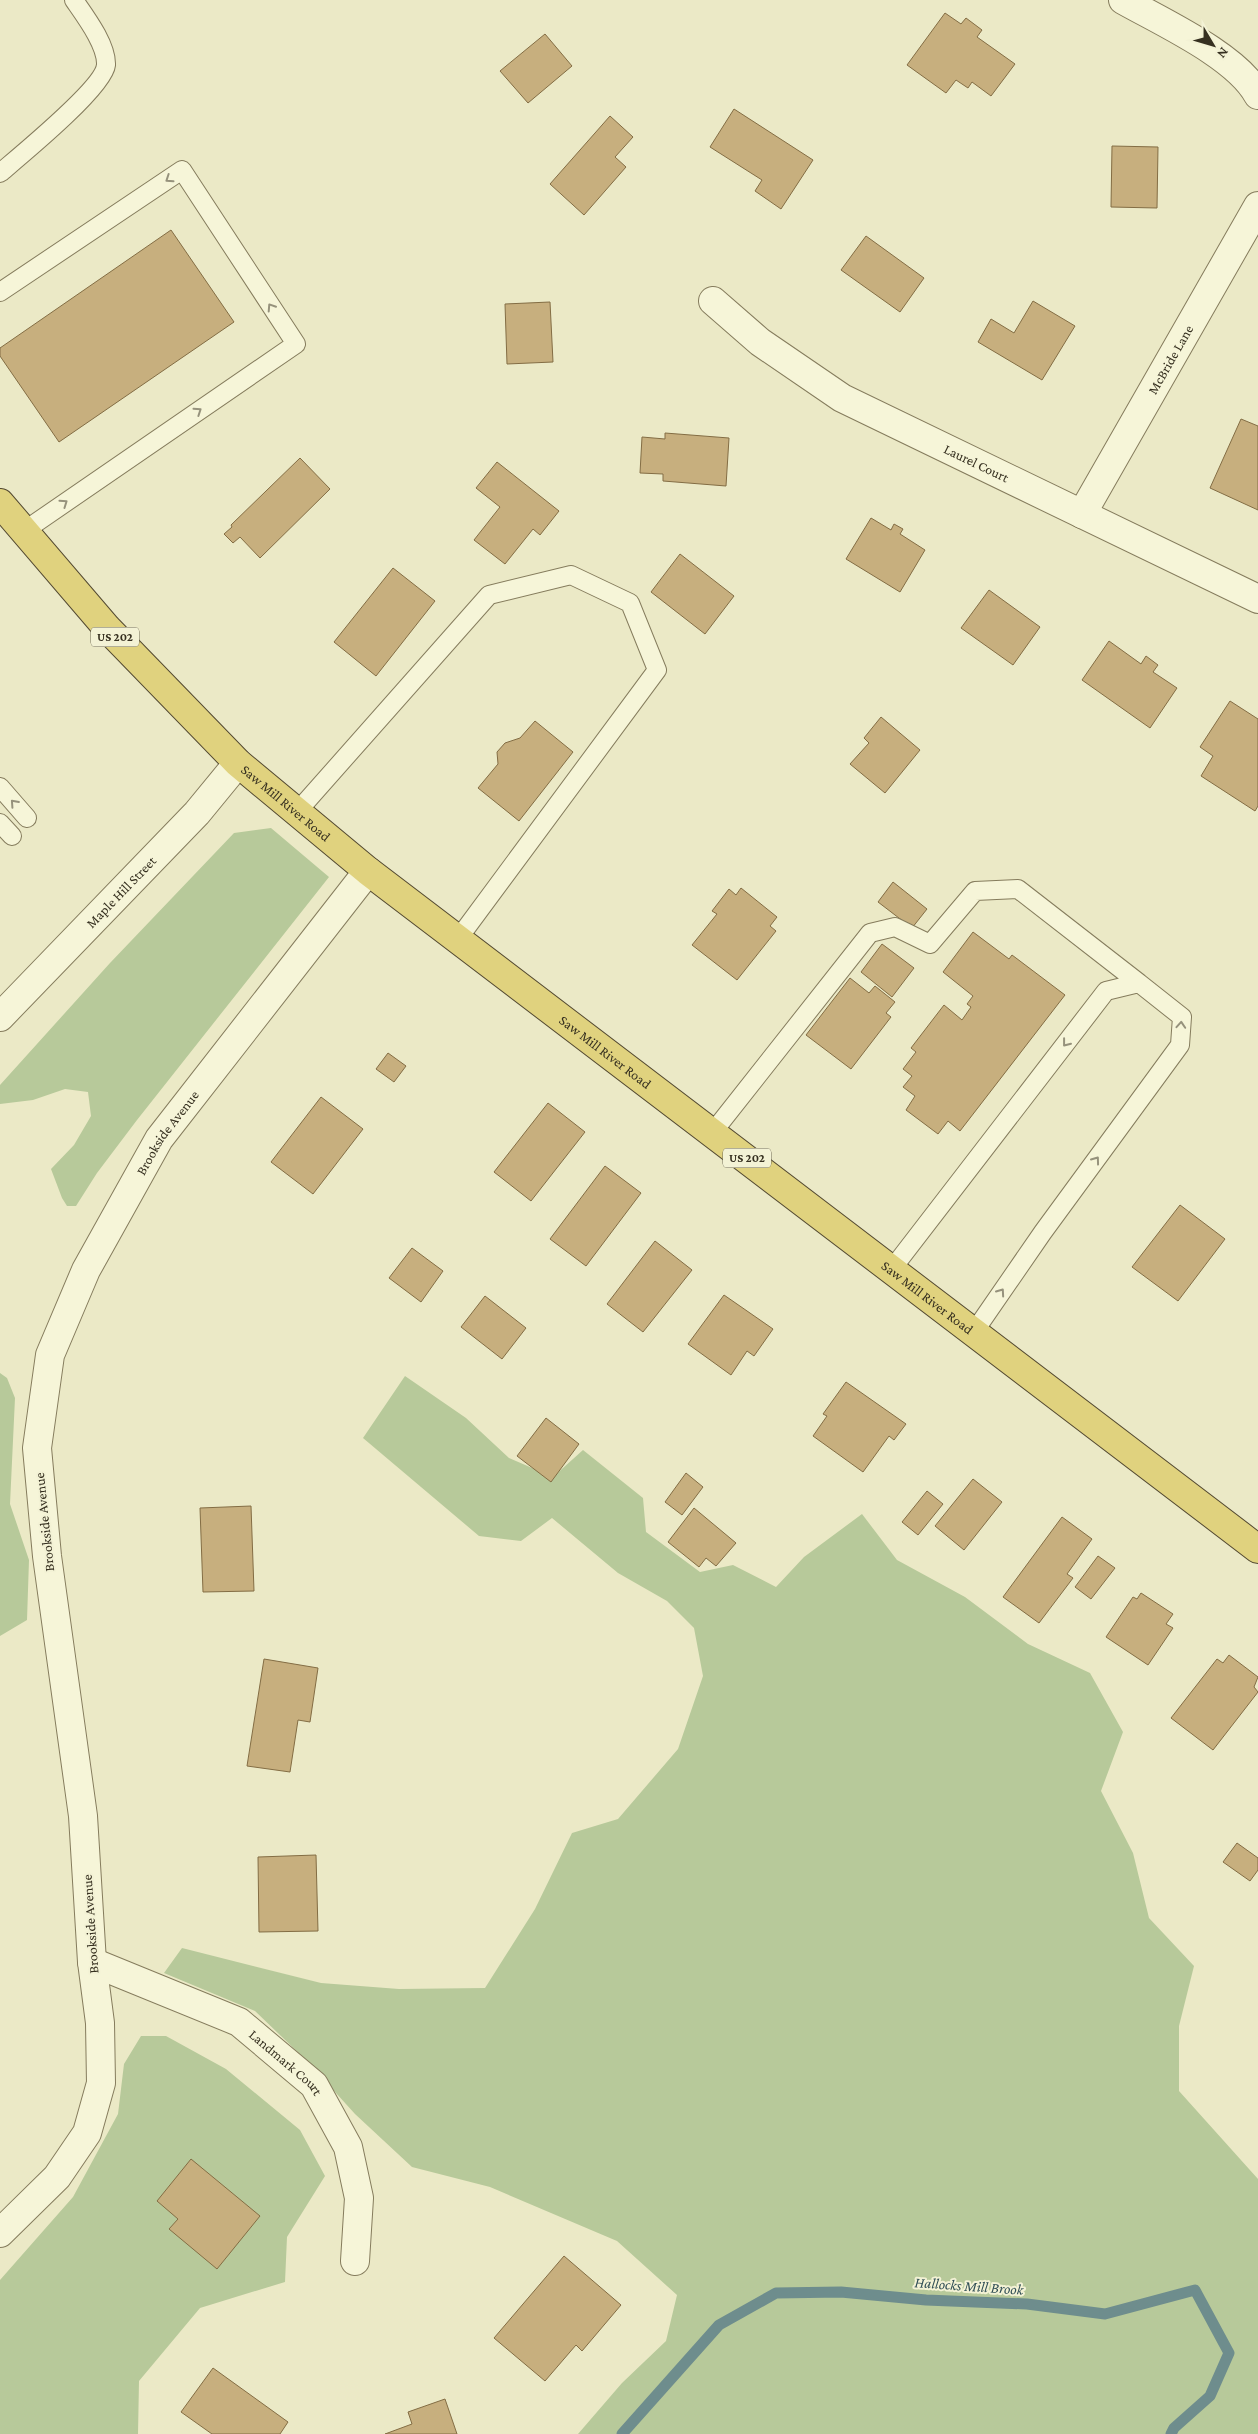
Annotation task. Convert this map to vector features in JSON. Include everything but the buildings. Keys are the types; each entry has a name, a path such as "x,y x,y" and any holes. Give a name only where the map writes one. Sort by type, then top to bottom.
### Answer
{"highway":[{"name":"Saw Mill River Road","path":"8,517 106,628 238,763 296,813 368,871 1258,1549"}],"street":[{"path":"1123,0 1215,53 1252,83 1258,95"},
{"name":"McBride Lane","path":"1082,514 1258,206"},
{"name":"Laurel Court","path":"713,300 760,342 842,398 1258,599"},
{"name":"Maple Hill Street","path":"0,1017 197,813 238,763"},
{"name":"Brookside Avenue","path":"0,2233 58,2177 87,2133 102,2082 100,2024 92,1962 82,1816 46,1556 37,1448 50,1355 86,1270 158,1139 368,871"},
{"name":"Landmark Court","path":"92,1962 239,2022 314,2085 348,2147 359,2198 355,2261"}],"lane":[{"path":"0,173 86,96 101,78 106,64 101,45 74,0"},
{"path":"0,292 182,170 296,344 8,517"},
{"path":"296,813 489,595 571,574 630,603 657,670 458,939"},
{"path":"0,787 27,818"},
{"path":"712,1132 870,933 895,927 930,944 975,892 1018,889 1182,1016 1180,1045 974,1332"},
{"path":"892,1269 1106,991 1139,983"}],"green space":[{"path":"271,828 329,877 137,1120 97,1173 76,1206 67,1206 51,1169 74,1145 91,1116 88,1092 65,1089 33,1100 0,1104 0,1085 110,963 234,833"},
{"path":"0,1373 7,1378 15,1398 10,1504 29,1560 27,1620 0,1636"},
{"path":"405,1376 466,1418 509,1458 553,1477 583,1450 643,1498 646,1532 700,1572 733,1565 776,1587 804,1557 862,1514 897,1560 965,1597 1028,1644 1090,1673 1123,1732 1101,1791 1133,1853 1149,1918 1194,1966 1179,2026 1179,2091 1258,2179 1258,2434 578,2434 622,2383 666,2341 677,2295 617,2241 490,2187 412,2167 355,2114 307,2061 255,2011 164,1973 182,1948 321,1983 399,1989 485,1988 535,1909 572,1833 618,1819 678,1749 703,1676 694,1628 667,1601 618,1573 552,1518 521,1541 479,1536 363,1438"},
{"path":"141,2036 166,2036 226,2069 300,2130 325,2176 287,2237 285,2282 200,2308 139,2381 138,2434 0,2434 0,2280 73,2197 118,2114 124,2064"}],"waterway":[{"name":"Hallocks Mill Brook","path":"622,2434 719,2325 776,2293 841,2292 926,2300 1027,2304 1105,2314 1195,2290 1229,2353 1210,2396 1174,2428 1171,2434"}]}
